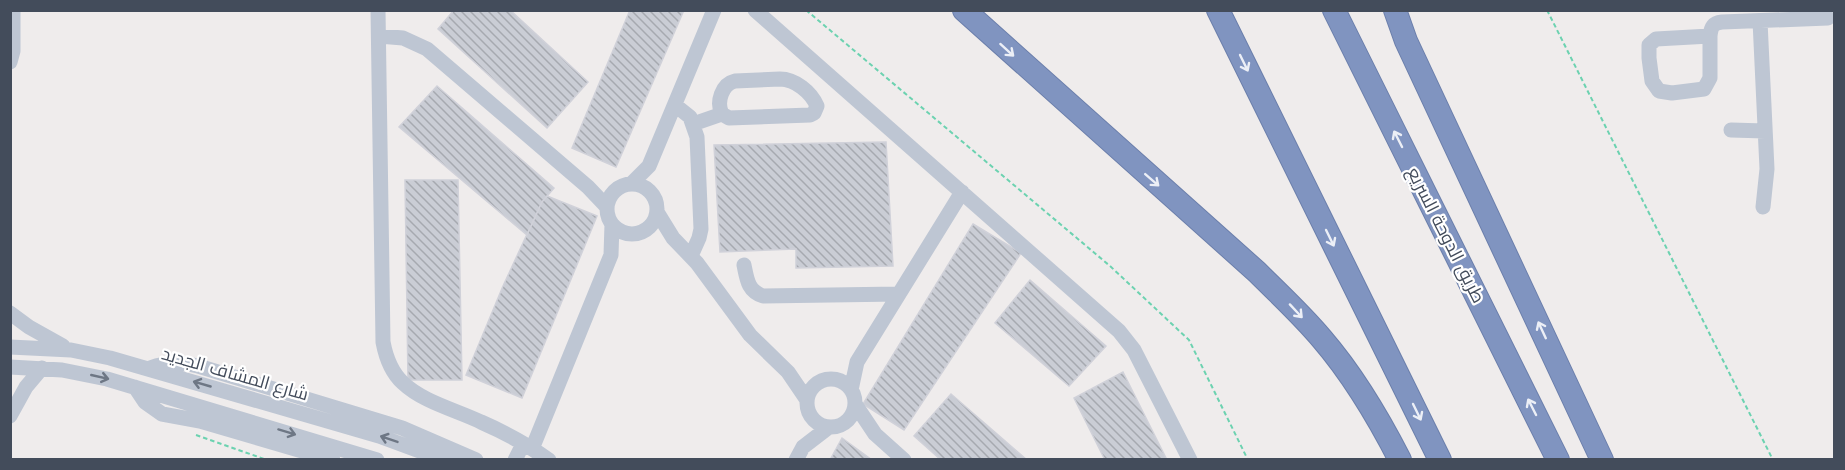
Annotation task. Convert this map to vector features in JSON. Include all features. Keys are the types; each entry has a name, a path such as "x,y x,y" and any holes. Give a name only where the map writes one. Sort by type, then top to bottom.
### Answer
{"highway":[{"path":"964,10 1290,304 1322,339 1350,376 1400,459"},
{"path":"1218,10 1440,459"},
{"name":"طريق الدوحة السريع","path":"1334,10 1558,459"},
{"path":"1387,10 1406,41"},
{"path":"1395,10 1406,41 1602,459"}],"street":[{"path":"10,62 13,51 13,10"},
{"path":"378,10 383,342 386,357 401,382 413,391 482,422 539,454"},
{"path":"588,187 614,191 631,184 649,166 714,10"},
{"path":"755,10 1106,317 1128,340 1190,459"},
{"path":"1710,36 1663,38 1652,42 1649,48 1649,58 1652,81 1657,89 1666,93 1704,89 1710,78 1712,26 1718,22 1828,18"},
{"path":"1760,21 1767,170 1763,207"},
{"path":"379,36 403,38 427,49 588,187 607,207 612,224 611,255 539,454"},
{"path":"693,124 722,114 729,118 810,115 814,113 817,106 813,99 791,80 735,81 724,88 719,106 722,114"},
{"path":"675,105 686,113 693,124 698,142 702,219 699,238 691,256"},
{"path":"1731,130 1765,131"},
{"path":"611,255 655,219 657,206 651,193 649,166"},
{"path":"631,184 642,186 651,193"},
{"path":"607,207 614,191"},
{"path":"800,453 835,426 849,419 857,362 962,192"},
{"path":"657,212 673,238 691,256 750,335 788,372 818,423 875,434"},
{"path":"612,224 622,232 641,232 673,238"},
{"path":"744,265 749,286 753,291 764,296 899,294"},
{"path":"10,313 29,327 71,350"},
{"name":"شارع المشاف الجديد","path":"10,346 71,350 110,358 379,436 444,459"},
{"path":"800,453 811,390 857,362"},
{"path":"149,369 176,363 198,366 402,429 476,459"},
{"path":"10,367 42,368 85,374 377,459"},
{"path":"10,416 26,387 42,368"},
{"path":"788,372 842,382 875,434 904,459"},
{"path":"135,387 145,402 153,410 162,414 200,421 333,459"},
{"path":"515,459 539,454"}],"path":[{"path":"806,10 1110,266 1189,340 1248,459"},
{"path":"1547,10 1773,459"},
{"path":"183,419 197,437 267,459"}],"building":[{"path":"454,10 510,10 588,82 547,128 438,29"},
{"path":"630,10 684,10 616,167 572,148"},
{"path":"437,86 554,188 542,202 527,235 399,127"},
{"path":"886,142 893,266 796,268 796,249 720,252 714,145"},
{"path":"405,180 458,180 462,380 408,380"},
{"path":"547,196 597,216 522,398 466,375 503,286 542,202"},
{"path":"973,224 1021,253 904,430 863,404"},
{"path":"1030,280 1106,346 1069,386 995,323"},
{"path":"1123,372 1167,460 1105,460 1074,398"},
{"path":"951,394 1027,460 941,460 914,436"},
{"path":"842,438 872,460 830,460"}]}
